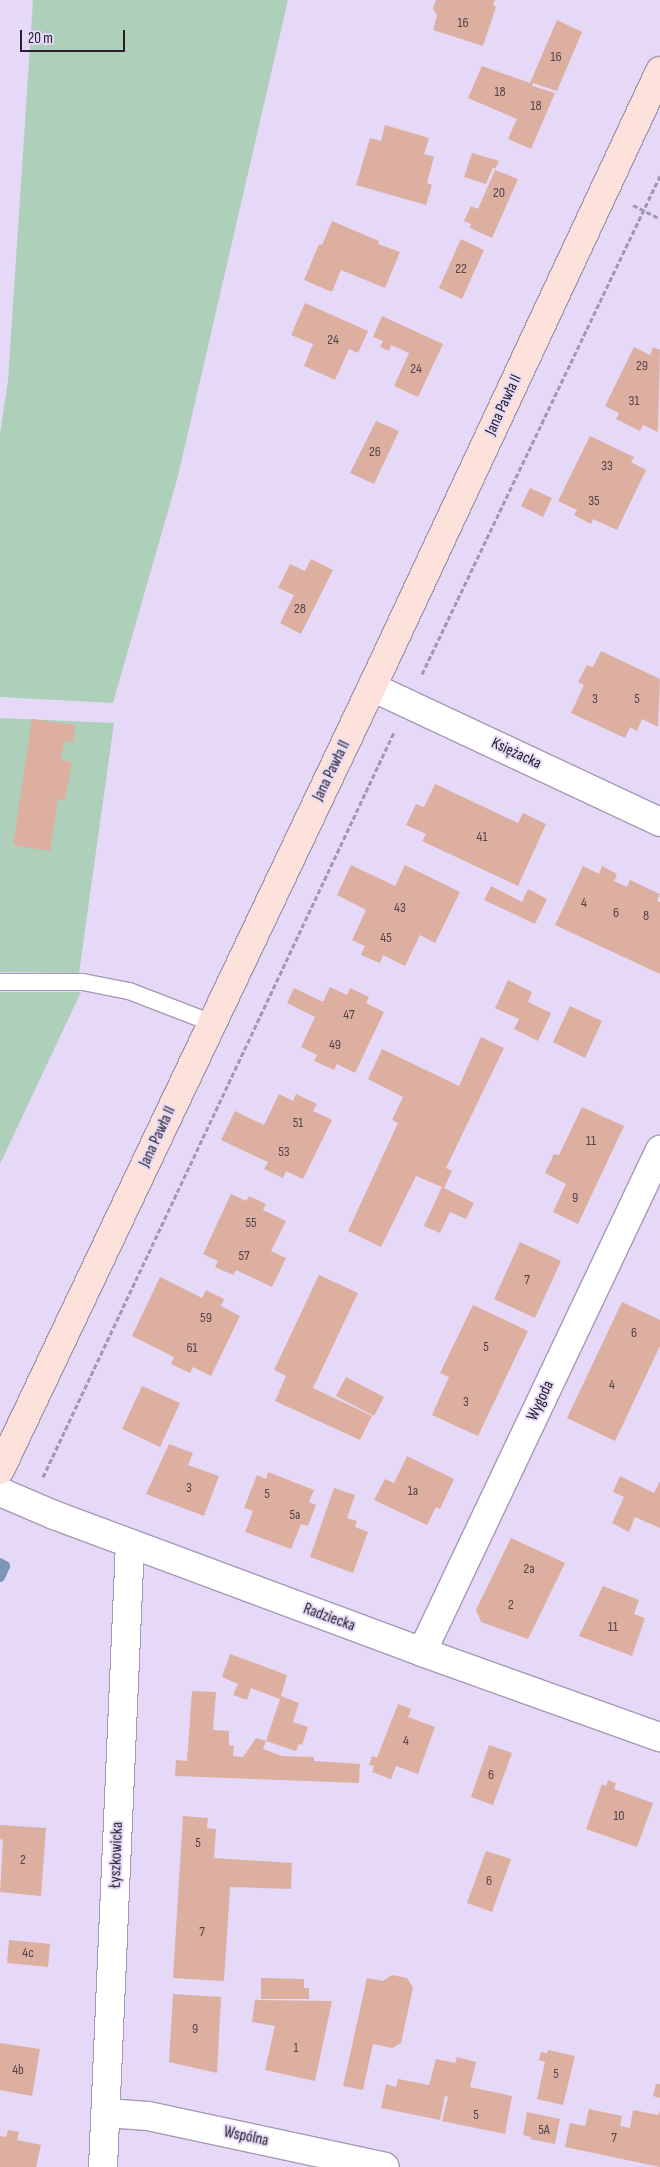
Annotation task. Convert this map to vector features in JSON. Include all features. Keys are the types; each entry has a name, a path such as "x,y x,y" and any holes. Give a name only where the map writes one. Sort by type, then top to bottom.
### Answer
{"street":[{"name":"Jana Pawła II","path":"0,1470 372,687 660,71"},
{"name":"Księżacka","path":"372,687 660,822"},
{"name":"Wygoda","path":"422,1652 660,1150"},
{"name":"Radziecka","path":"0,1492 130,1544 422,1652 660,1737"},
{"name":"Łyszkowicka","path":"103,2167 130,1544"},
{"name":"Wspólna","path":"106,2113 148,2116 385,2167"}],"lane":[{"path":"0,982 83,982 129,991 212,1023"}],"path":[{"path":"30,1505 408,703 660,176"}],"green space":[{"path":"33,0 288,0 178,476 113,703 0,697 0,434 8,380"},
{"path":"0,718 114,723 79,973 0,972"},
{"path":"0,992 81,992 0,1164"}],"building":[{"path":"436,0 495,0 493,5 496,7 483,46 433,30 437,16 433,8"},
{"path":"557,20 582,32 557,91 533,83 532,86 555,93 531,149 508,139 517,119 468,98 482,66 530,83"},
{"path":"385,125 429,138 424,154 434,157 427,183 432,185 426,205 356,185 370,138 381,141"},
{"path":"472,153 499,161 495,169 493,167 486,184 464,177"},
{"path":"495,170 518,179 492,238 470,228 471,224 464,221 471,206 478,209"},
{"path":"332,221 379,241 378,244 400,252 385,288 341,270 332,292 304,280 319,244 322,245"},
{"path":"461,239 484,250 462,299 439,288"},
{"path":"305,303 368,331 358,353 349,349 335,380 304,366 313,344 291,335"},
{"path":"382,316 443,344 418,397 394,386 409,353 391,345 389,351 380,347 383,341 373,337"},
{"path":"634,347 650,355 653,347 660,350 658,432 643,425 640,431 616,419 619,413 605,406"},
{"path":"376,421 399,431 374,484 350,473"},
{"path":"590,436 634,457 631,462 646,470 617,530 593,519 591,524 574,515 577,510 558,501"},
{"path":"530,488 552,498 543,517 521,506"},
{"path":"311,559 333,570 301,634 280,623 294,595 278,588 290,564 305,571"},
{"path":"601,651 660,679 658,727 642,719 637,731 630,727 625,738 571,713 584,685 578,682 587,665 593,667"},
{"path":"32,719 75,725 73,743 64,741 61,760 72,762 65,800 58,799 50,851 13,845"},
{"path":"435,784 518,823 523,813 546,824 518,886 422,841 426,834 406,825 416,804 424,807"},
{"path":"351,865 395,886 405,865 460,892 435,943 420,935 405,966 383,955 380,963 361,955 365,946 352,940 366,910 337,895"},
{"path":"583,866 599,874 602,866 617,874 614,881 627,887 630,880 660,894 657,901 660,902 660,974 555,925"},
{"path":"491,886 522,902 528,889 547,899 535,924 484,900"},
{"path":"508,980 532,992 528,1002 551,1013 538,1041 514,1029 519,1019 495,1008"},
{"path":"330,987 347,995 350,988 369,997 366,1003 384,1012 355,1073 337,1064 334,1070 314,1061 317,1055 301,1047 315,1017 287,1003 294,988 323,1002"},
{"path":"570,1006 602,1021 585,1058 553,1042"},
{"path":"481,1037 504,1048 446,1168 452,1171 444,1188 474,1203 466,1219 450,1212 440,1233 424,1226 442,1187 416,1176 381,1247 348,1231 398,1123 392,1120 403,1097 368,1079 382,1049 459,1086"},
{"path":"279,1094 293,1101 296,1094 317,1104 313,1111 332,1120 303,1179 286,1171 283,1178 264,1169 268,1162 221,1140 235,1111 264,1125"},
{"path":"582,1107 624,1126 578,1224 553,1212 566,1184 545,1173 554,1154 559,1155"},
{"path":"231,1194 246,1201 249,1196 266,1204 263,1210 286,1221 271,1251 286,1258 272,1287 236,1270 233,1275 215,1267 218,1261 203,1254"},
{"path":"520,1242 561,1261 535,1318 494,1299"},
{"path":"319,1275 358,1293 313,1388 372,1416 360,1440 275,1401 286,1376 274,1370"},
{"path":"160,1277 202,1298 206,1290 224,1299 221,1306 240,1316 211,1376 193,1367 190,1373 171,1364 174,1357 132,1336"},
{"path":"622,1302 660,1320 660,1346 615,1441 567,1418"},
{"path":"473,1305 528,1331 478,1436 432,1415 449,1377 440,1373"},
{"path":"346,1377 384,1397 374,1416 336,1396"},
{"path":"142,1386 180,1403 160,1447 122,1429"},
{"path":"169,1444 193,1453 188,1465 219,1476 204,1516 146,1494"},
{"path":"407,1456 454,1479 440,1509 436,1507 427,1525 374,1500 385,1479 394,1483"},
{"path":"268,1472 314,1490 309,1502 316,1505 308,1526 301,1524 291,1549 245,1532 253,1511 244,1508 257,1475 266,1479"},
{"path":"620,1476 654,1493 660,1481 660,1528 635,1517 629,1532 612,1523 624,1497 613,1492"},
{"path":"334,1488 355,1495 347,1518 357,1521 355,1527 368,1532 353,1573 310,1557"},
{"path":"511,1538 565,1563 528,1639 481,1622 476,1610"},
{"path":"603,1586 639,1600 634,1614 645,1618 632,1656 579,1636"},
{"path":"230,1654 287,1675 281,1696 299,1703 293,1722 308,1727 302,1745 299,1744 296,1751 266,1741 280,1699 251,1688 247,1700 233,1695 238,1684 222,1677"},
{"path":"192,1691 216,1692 213,1730 229,1731 229,1745 234,1746 233,1756 243,1757 256,1738 266,1741 263,1749 282,1756 314,1757 314,1761 360,1764 359,1783 175,1776 176,1760 187,1761"},
{"path":"398,1704 411,1709 408,1717 435,1727 418,1774 396,1766 391,1779 372,1772 374,1766 369,1765 372,1756 377,1758"},
{"path":"489,1745 512,1753 493,1805 471,1797"},
{"path":"608,1780 616,1783 614,1789 653,1803 637,1847 586,1829 602,1784 606,1786"},
{"path":"183,1816 208,1818 207,1828 216,1829 214,1858 292,1863 291,1889 230,1887 224,1981 173,1978"},
{"path":"0,1825 46,1828 41,1896 0,1892 3,1840 0,1839"},
{"path":"486,1851 511,1859 492,1912 467,1903"},
{"path":"9,1940 50,1944 48,1967 7,1963"},
{"path":"392,1975 407,1978 413,1988 401,2043 392,2048 373,2044 363,2090 343,2086 367,1978 383,1981"},
{"path":"261,1978 304,1979 304,1988 309,1988 309,1999 261,1999"},
{"path":"173,1994 221,1997 217,2073 169,2062"},
{"path":"255,2000 332,2001 315,2081 265,2070 275,2026 252,2022"},
{"path":"0,2043 40,2049 32,2096 0,2090"},
{"path":"548,2050 575,2056 563,2105 537,2099 545,2062 539,2060 541,2052 547,2053"},
{"path":"457,2057 476,2062 470,2087 512,2096 505,2134 442,2121 448,2097 445,2096 440,2120 381,2108 386,2084 396,2087 398,2079 429,2085 436,2059 455,2063"},
{"path":"656,2084 660,2084 660,2098 653,2096"},
{"path":"589,2109 622,2116 620,2126 630,2128 633,2110 658,2115 660,2111 660,2167 565,2147 570,2123 585,2126"},
{"path":"527,2112 560,2119 555,2144 530,2139 531,2137 523,2135"},
{"path":"8,2130 19,2132 17,2140 41,2145 36,2167 0,2167 0,2136 6,2137"}],"waterway":[{"path":"0,1563 5,1566 0,1577"}]}
